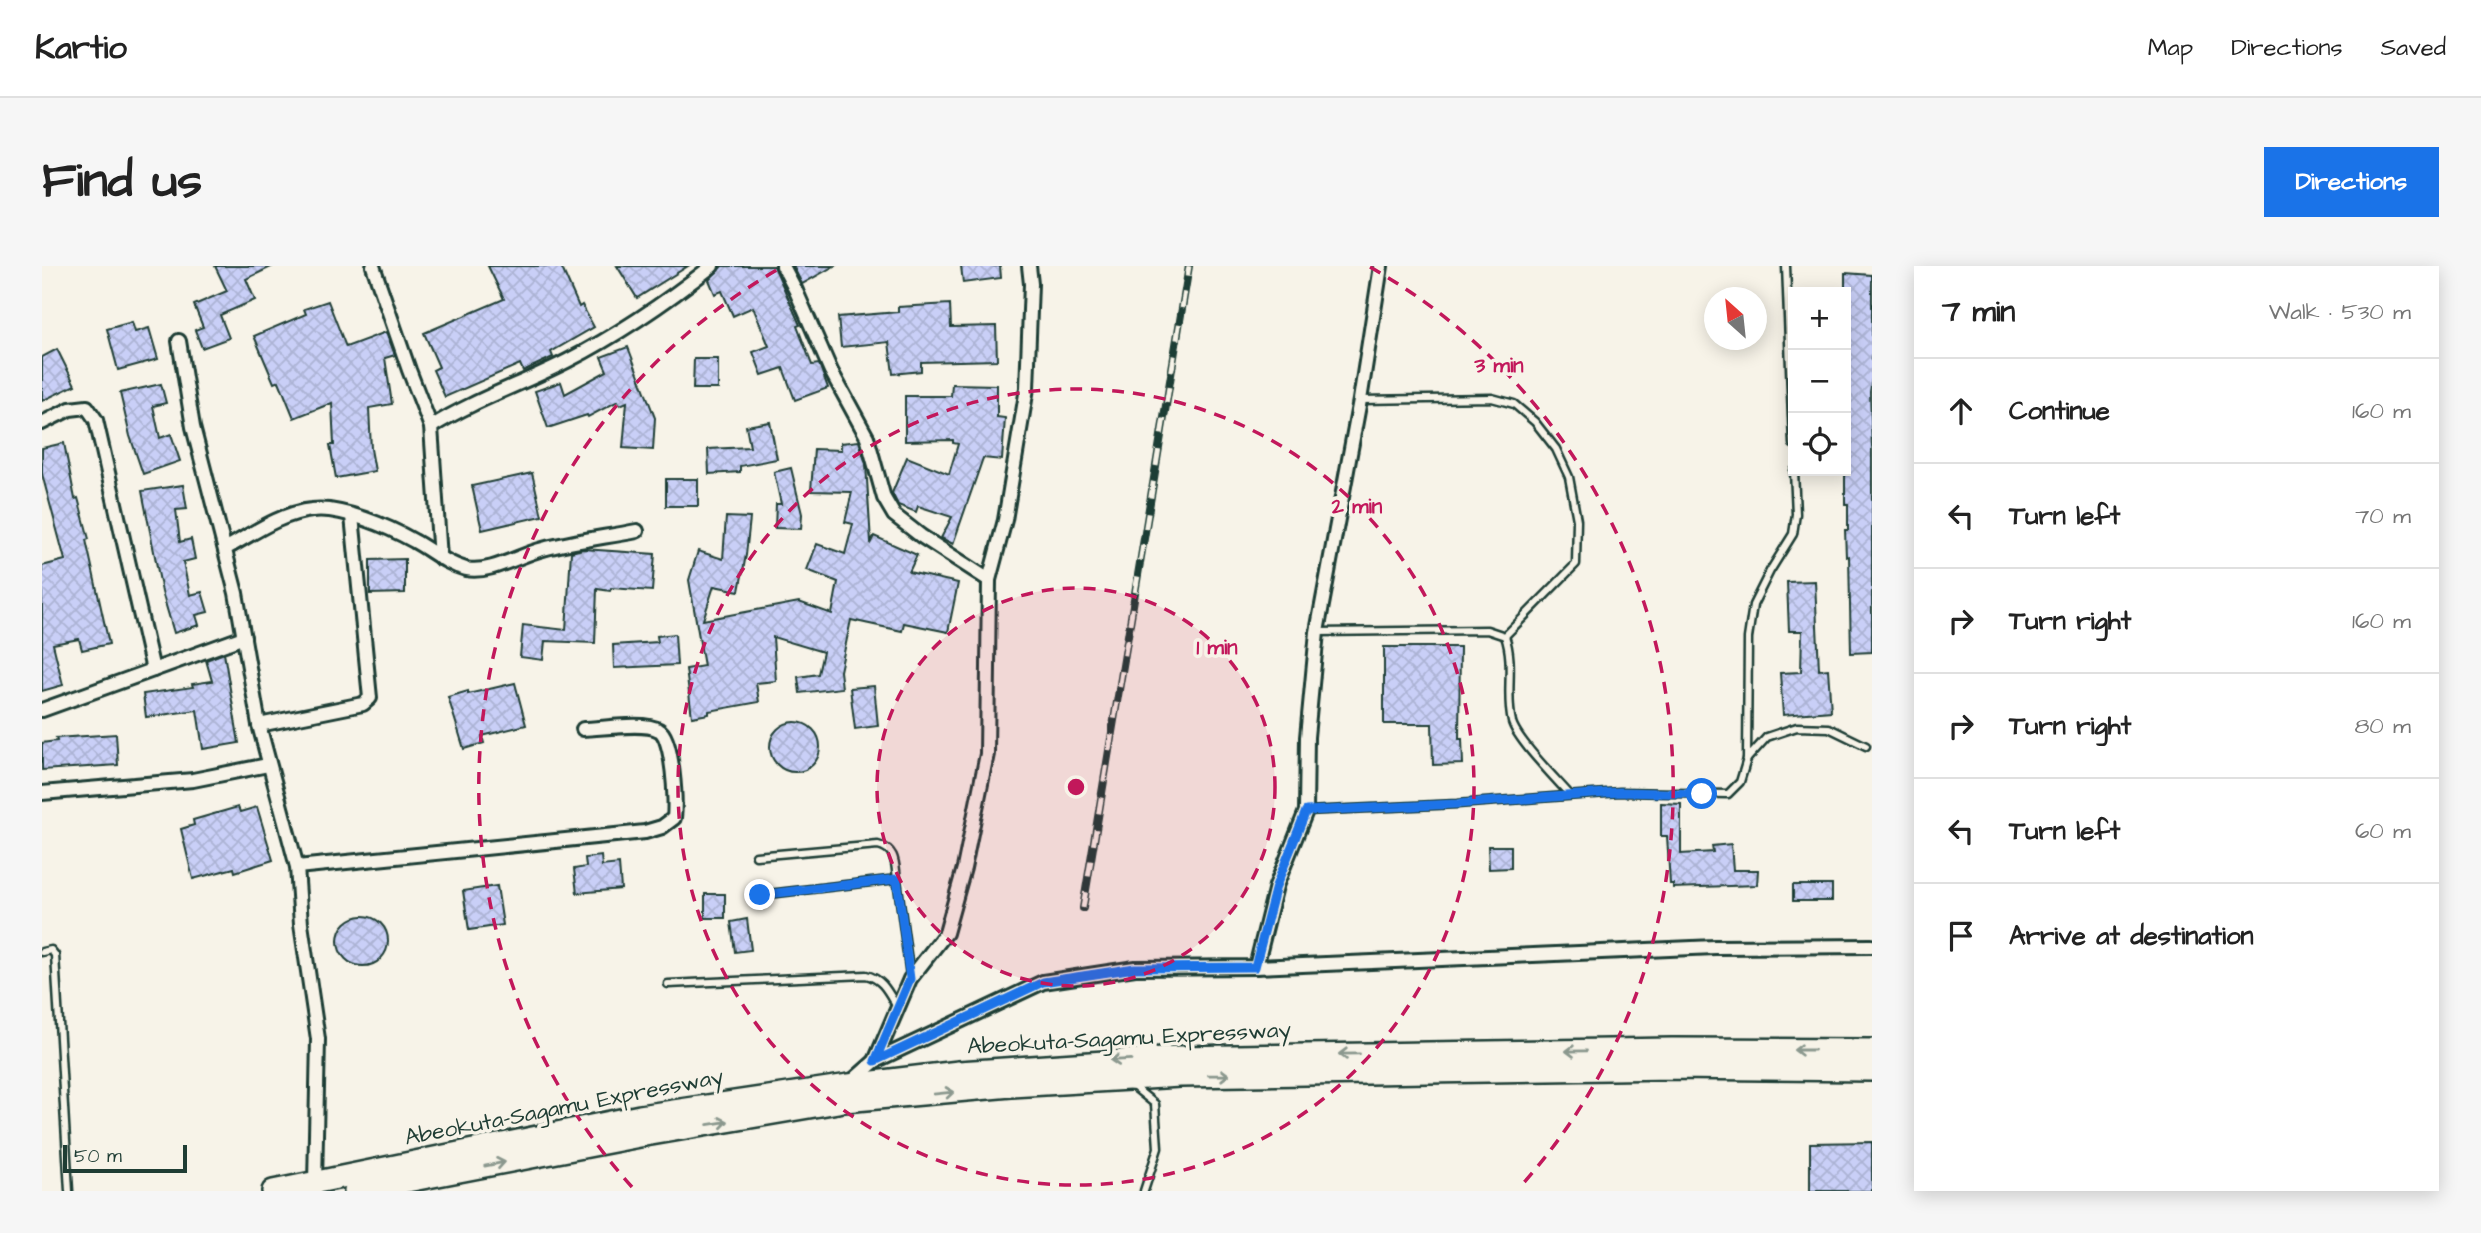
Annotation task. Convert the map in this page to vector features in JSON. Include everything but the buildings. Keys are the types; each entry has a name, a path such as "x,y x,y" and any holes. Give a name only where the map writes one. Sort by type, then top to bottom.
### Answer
{"highway":[{"name":"Abeokuta-Sagamu Expressway","path":"355,1191 959,1072 1178,1057 1672,1049 1872,1050"},
{"name":"Abeokuta-Sagamu Expressway","path":"273,1191 640,1116 846,1093 1194,1076 1673,1068 1872,1070"}],"street":[{"path":"373,266 431,427 440,558"},
{"path":"431,427 465,408 567,361 640,320 712,266"},
{"path":"783,266 831,371 867,437 884,498 894,515 989,580"},
{"path":"846,1093 875,1061 910,979 946,933 964,868 987,754 989,580 1005,520 1027,388 1031,285 1029,266"},
{"path":"1031,285 1038,266"},
{"path":"1255,967 1276,886 1306,811 1307,737 1317,632 1360,400 1381,266"},
{"path":"179,341 193,427 236,593 259,725 297,867 301,924 318,1039 315,1183"},
{"path":"42,423 70,409 87,407 96,420 153,670"},
{"path":"225,549 267,525 314,509 352,516 398,533 440,558 467,569 489,567 542,549 637,531"},
{"path":"259,725 363,704 370,698 352,516"},
{"path":"42,710 244,637"},
{"path":"297,867 645,832 662,827 674,818 676,803 666,739 659,730 642,726 583,729"},
{"path":"42,793 193,780 268,765"},
{"path":"875,1061 1043,982 1135,968 1255,967 1715,947 1872,946"}],"lane":[{"path":"1786,266 1792,413"},
{"path":"1360,400 1492,398 1514,404 1535,422 1556,449 1569,477 1577,520 1576,564 1505,636"},
{"path":"1306,811 1620,792 1728,794 1740,782 1747,759 1749,627 1753,605 1793,534 1796,514 1794,476"},
{"path":"1317,632 1487,630 1505,636"},
{"path":"1505,636 1511,653 1510,707 1513,725 1570,795"},
{"path":"1747,759 1767,737 1797,727 1829,729 1866,746"},
{"path":"756,856 878,845 888,847 893,854 910,979"},
{"path":"760,895 897,879"},
{"path":"42,952 51,950 55,954 69,1191"},
{"path":"668,984 866,975 876,977 883,984 898,1009"},
{"path":"1093,1081 1134,1087 1155,1104 1158,1149 1144,1191"}],"railway":[{"path":"1083,908 1189,266"}],"route":[{"path":"760,895 897,879 910,979 875,1061 1043,982 1135,968 1255,967 1276,886 1306,811 1457,804 1620,792 1702,794"}]}
